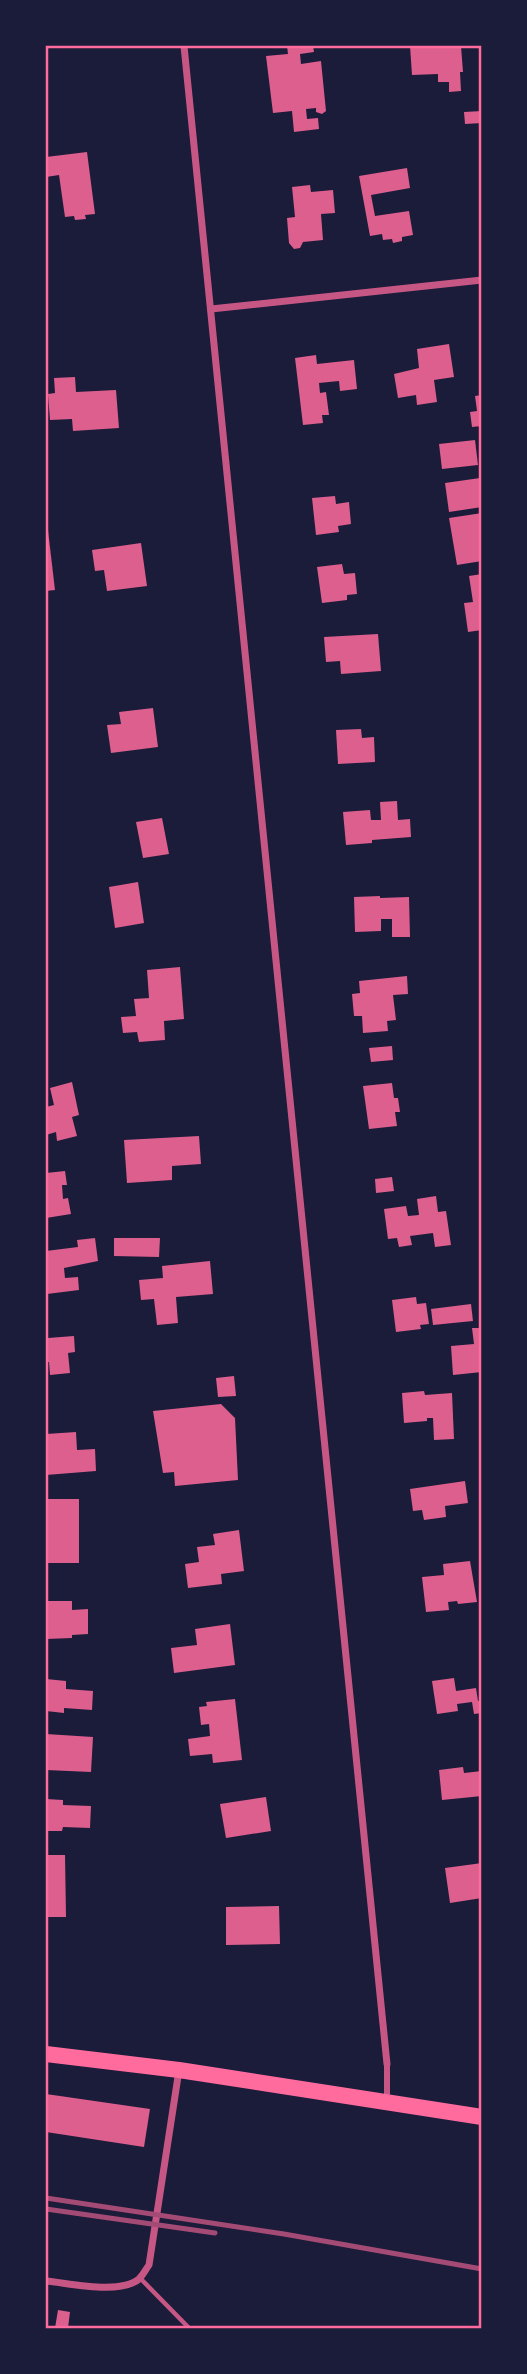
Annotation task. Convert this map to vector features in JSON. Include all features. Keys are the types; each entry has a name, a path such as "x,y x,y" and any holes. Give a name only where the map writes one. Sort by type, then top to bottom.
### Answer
{"main road":[{"path":"46,2054 179,2070 481,2117"}],"street":[{"path":"184,46 387,2064 387,2101"},
{"path":"211,309 481,280"},
{"path":"46,2281 110,2287 131,2283 140,2278 149,2265 179,2070"}],"lane":[{"path":"140,2278 188,2329"}],"building":[{"path":"287,46 313,46 314,52 300,54 301,64 321,61 326,111 322,114 316,112 316,108 306,109 307,119 318,118 319,129 294,132 292,111 273,113 266,56 288,54"},
{"path":"410,46 461,46 461,91 449,92 449,82 438,82 438,74 412,75"},
{"path":"482,111 482,123 465,124 464,112"},
{"path":"87,152 95,214 85,215 86,219 75,220 74,216 65,217 59,175 46,177 46,157"},
{"path":"407,168 410,188 371,195 375,216 409,211 413,235 402,237 402,241 393,243 392,239 383,240 382,234 370,236 359,176"},
{"path":"310,185 311,192 333,190 335,213 321,214 323,240 303,242 300,248 294,249 289,243 287,218 295,217 292,187"},
{"path":"449,344 454,377 434,380 437,402 417,405 416,395 398,398 394,374 419,368 417,349"},
{"path":"316,355 317,364 354,360 357,389 340,391 339,381 319,383 320,393 326,392 329,415 322,415 323,423 303,425 295,358"},
{"path":"75,377 76,392 116,390 119,428 73,431 72,419 50,420 48,394 55,393 54,378"},
{"path":"482,395 482,426 472,427 470,412 477,411 475,396"},
{"path":"475,440 478,465 442,469 439,444"},
{"path":"480,478 482,507 449,512 445,483"},
{"path":"335,496 336,504 349,502 351,524 338,526 339,532 316,535 312,498"},
{"path":"482,513 482,561 457,565 449,518"},
{"path":"46,522 55,590 46,591"},
{"path":"141,543 147,586 107,591 104,570 95,571 92,550"},
{"path":"342,564 344,574 355,573 357,594 347,595 347,600 322,603 317,567"},
{"path":"482,574 482,630 468,632 464,603 473,602 469,576"},
{"path":"378,634 381,671 341,674 340,661 326,662 324,637"},
{"path":"153,708 158,747 111,753 107,725 121,724 119,712"},
{"path":"361,729 362,738 374,737 375,762 338,764 336,730"},
{"path":"397,801 398,820 410,819 411,837 346,845 343,812 370,810 371,820 381,820 380,802"},
{"path":"162,818 169,854 143,858 136,822"},
{"path":"138,882 144,923 115,928 109,887"},
{"path":"354,897 409,897 410,937 392,937 392,919 381,919 381,931 355,932"},
{"path":"180,967 184,1019 164,1021 165,1040 139,1042 137,1032 123,1033 121,1017 136,1016 134,999 149,998 147,970"},
{"path":"407,976 408,994 393,995 396,1020 387,1021 388,1031 363,1033 362,1016 354,1016 352,994 360,993 359,981"},
{"path":"392,1046 393,1060 371,1062 369,1048"},
{"path":"72,1082 79,1115 72,1117 77,1136 57,1141 56,1132 46,1135 46,1107 54,1105 50,1088"},
{"path":"392,1083 400,1112 395,1112 397,1126 369,1129 363,1086"},
{"path":"199,1136 201,1164 172,1166 172,1180 127,1183 124,1140"},
{"path":"65,1171 67,1185 62,1185 63,1199 68,1198 71,1214 46,1218 46,1173"},
{"path":"392,1177 394,1191 376,1193 375,1179"},
{"path":"436,1196 438,1212 446,1211 451,1245 435,1247 433,1233 410,1236 412,1245 399,1247 397,1238 388,1239 384,1209 406,1206 408,1216 419,1215 417,1199"},
{"path":"95,1238 98,1261 64,1268 65,1278 78,1277 79,1290 47,1294 46,1251 78,1247 77,1240"},
{"path":"114,1238 160,1238 159,1257 114,1256"},
{"path":"210,1261 213,1294 176,1297 178,1323 157,1325 154,1299 141,1300 139,1280 163,1278 162,1266"},
{"path":"416,1297 417,1304 426,1303 429,1324 420,1325 421,1329 396,1332 392,1300"},
{"path":"471,1304 473,1321 433,1325 431,1309"},
{"path":"472,1328 482,1328 482,1372 453,1375 451,1346 474,1344"},
{"path":"46,1336 74,1336 75,1352 68,1353 70,1373 50,1375 49,1362 46,1362"},
{"path":"234,1376 236,1396 218,1397 216,1378"},
{"path":"424,1391 425,1395 452,1393 454,1439 434,1440 433,1418 404,1423 402,1393"},
{"path":"221,1404 235,1418 238,1480 175,1486 174,1472 163,1473 153,1411"},
{"path":"76,1432 77,1450 95,1449 96,1471 46,1475 46,1434"},
{"path":"465,1481 468,1503 445,1506 446,1517 424,1520 422,1510 413,1511 410,1489"},
{"path":"46,1499 79,1499 79,1563 46,1563"},
{"path":"239,1530 244,1571 221,1574 222,1584 188,1588 185,1564 199,1562 197,1547 215,1545 213,1534"},
{"path":"470,1561 477,1602 448,1602 449,1610 426,1612 422,1577 444,1575 443,1564"},
{"path":"46,1601 72,1601 72,1610 88,1609 88,1634 46,1639"},
{"path":"230,1624 235,1665 174,1673 171,1648 197,1645 195,1629"},
{"path":"454,1678 456,1691 476,1688 478,1701 482,1701 482,1713 474,1714 472,1702 457,1704 458,1711 437,1714 432,1681"},
{"path":"46,1679 66,1681 66,1689 93,1691 92,1710 64,1708 64,1713 46,1711"},
{"path":"235,1699 242,1760 213,1763 212,1754 190,1756 188,1739 210,1736 209,1724 201,1725 199,1707 207,1706 206,1702"},
{"path":"46,1734 93,1737 91,1772 46,1770"},
{"path":"463,1767 464,1773 482,1771 482,1796 442,1800 439,1770"},
{"path":"266,1797 271,1831 226,1838 220,1804"},
{"path":"46,1799 63,1800 63,1805 91,1806 90,1828 63,1827 62,1831 46,1831"},
{"path":"46,1855 65,1855 66,1917 46,1917"},
{"path":"482,1863 482,1898 450,1903 445,1868"},
{"path":"279,1906 280,1944 226,1945 226,1907"},
{"path":"46,2094 150,2109 144,2147 46,2132"},
{"path":"58,2310 70,2312 68,2328 55,2328"}],"railway":[{"path":"46,2198 284,2234 482,2269"},
{"path":"46,2209 215,2233"}]}
